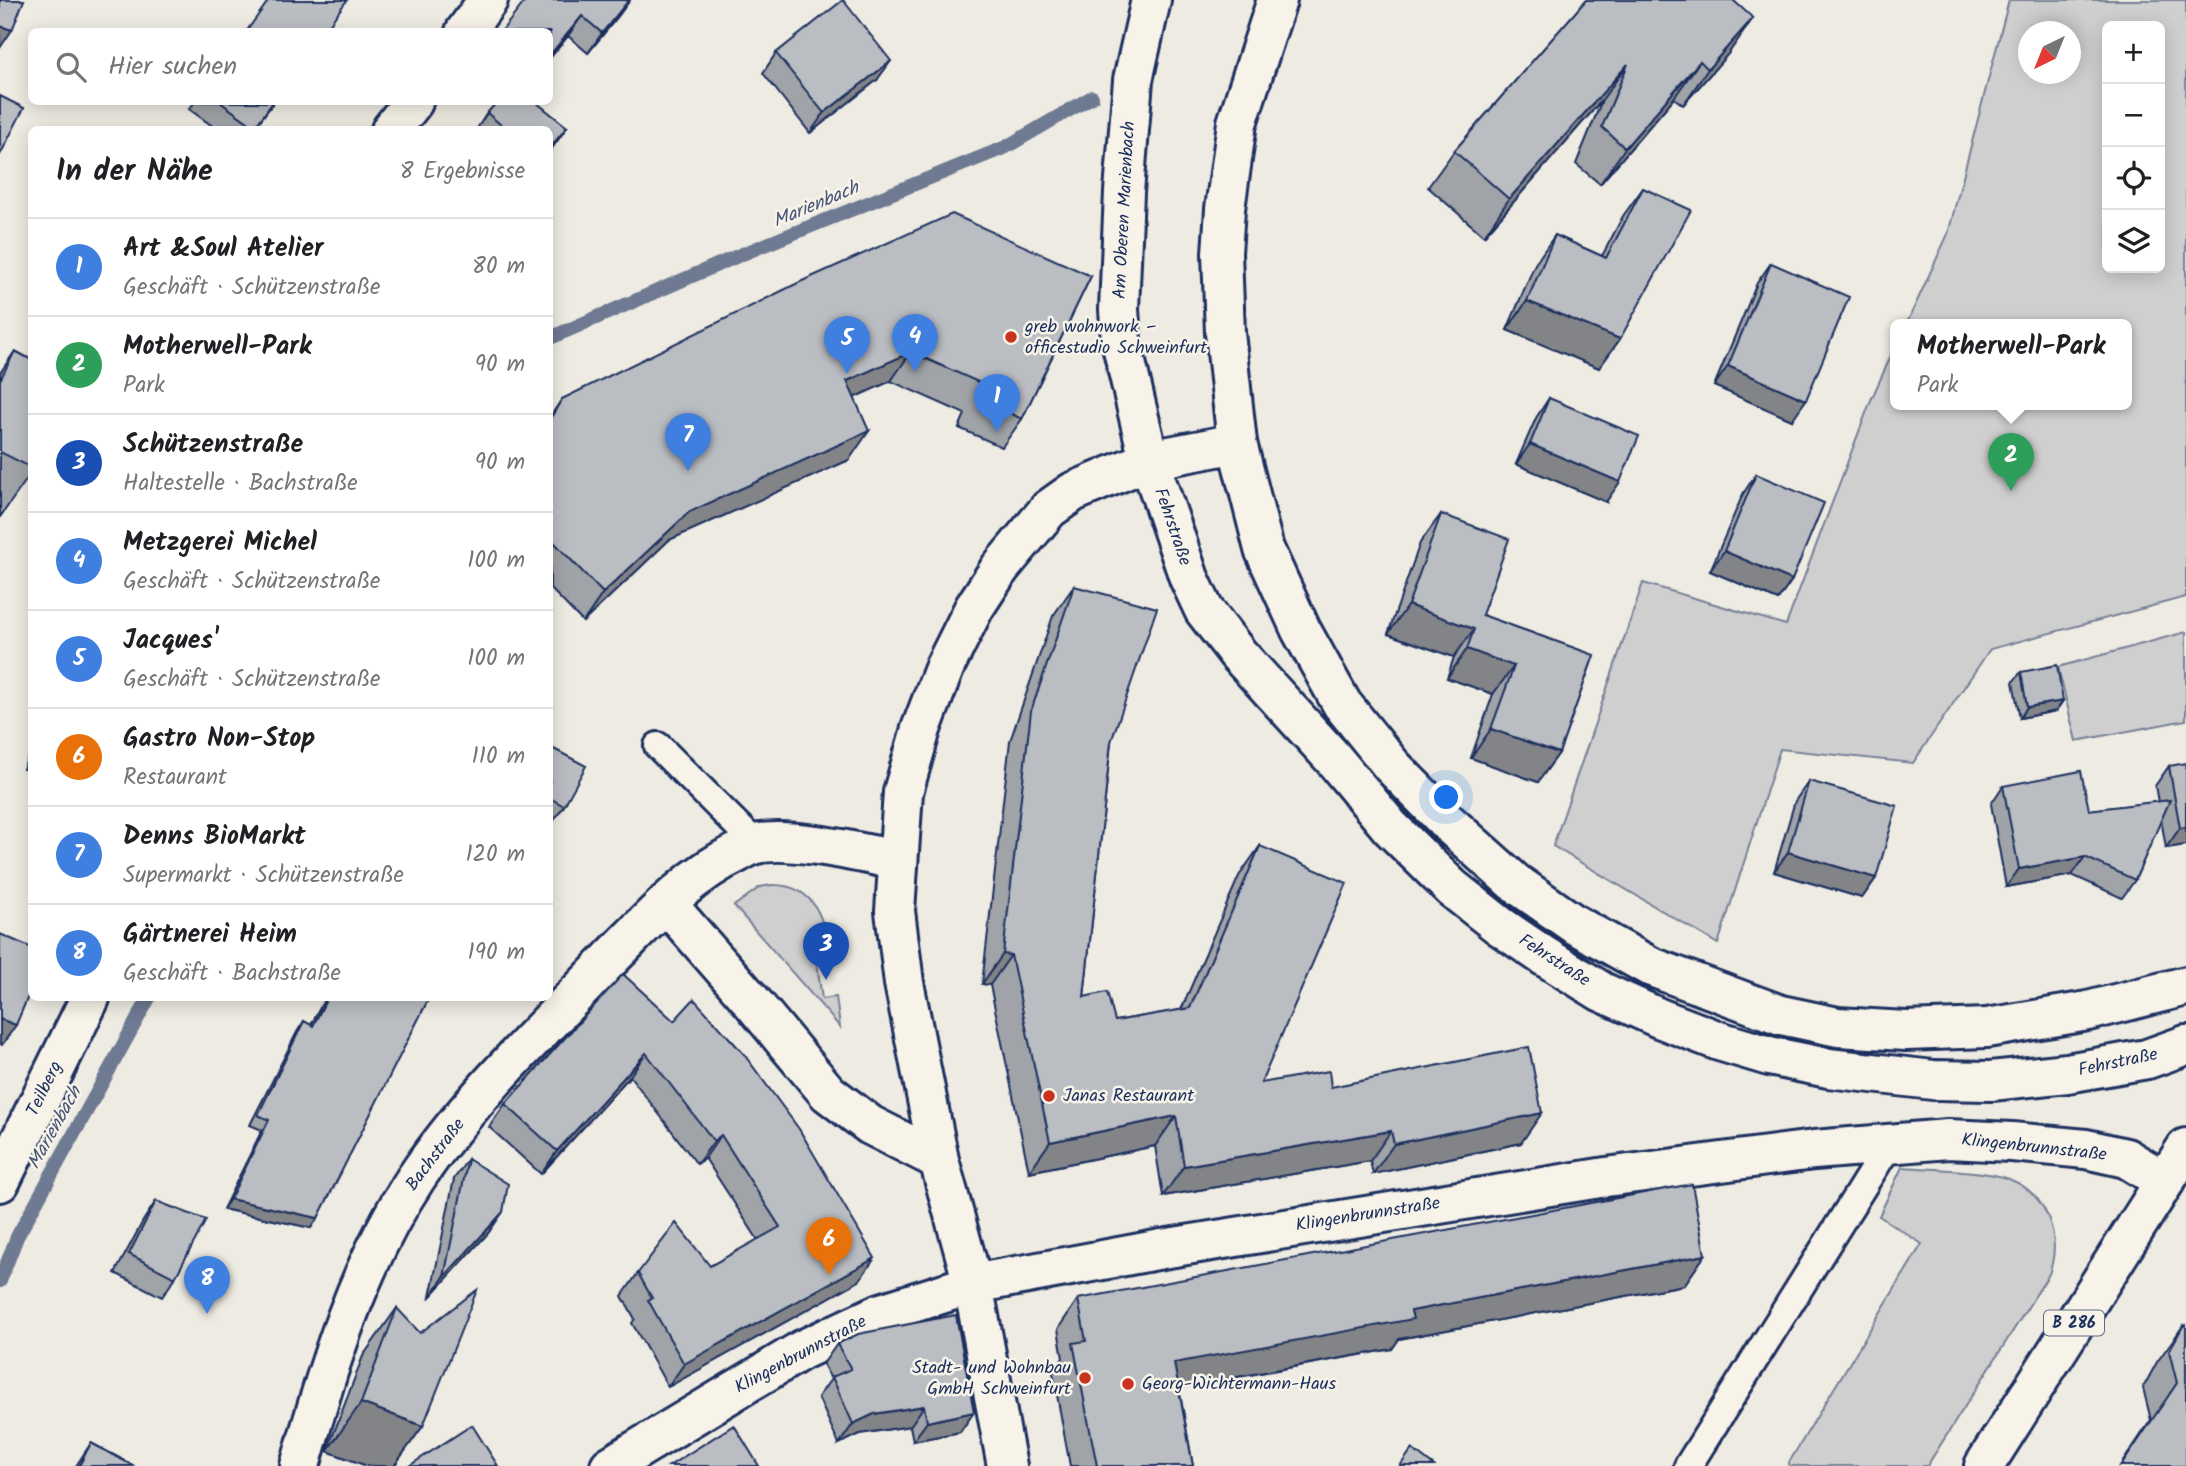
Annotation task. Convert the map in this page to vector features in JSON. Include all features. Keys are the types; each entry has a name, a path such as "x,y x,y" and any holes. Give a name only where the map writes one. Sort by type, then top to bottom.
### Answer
{"street":[{"path":"468,28 488,0"},
{"name":"Am Oberen Marienbach","path":"1149,460 1121,341 1119,309 1124,192 1133,80 1151,0"},
{"path":"1277,0 1237,123 1225,209 1222,253 1225,333 1237,443 1264,549 1301,630 1342,704 1392,766 1447,822 1514,882 1574,924 1649,966 1781,1015 1838,1027 1906,1031 1987,1028 2088,1011 2186,986"},
{"path":"394,126 411,105"},
{"path":"1007,1466 973,1284 939,1160 904,983 895,911 903,792 921,729 945,666 974,608 1000,568 1049,509 1073,492 1149,460 1237,443"},
{"name":"Fehrstraße","path":"1149,460 1189,578 1204,610 1238,654 1306,727 1390,827 1452,888 1511,934 1602,992 1718,1041 1769,1056 1828,1068 1933,1080 1991,1081 2067,1073 2147,1059 2186,1045"},
{"name":"Bachstraße","path":"300,1466 323,1385 357,1290 392,1219 417,1177 496,1078 666,903 721,860 755,844 790,843 897,859"},
{"path":"666,903 828,1093 870,1125 939,1160"},
{"name":"Teilberg","path":"0,1182 89,1001"},
{"name":"Klingenbrunnstraße","path":"610,1466 822,1340 881,1313 973,1284 1277,1230 1592,1179 1814,1150 1890,1143 1948,1139 2086,1149 2126,1158 2164,1181"},
{"name":"B 286","path":"1983,1466 2186,1148"}],"lane":[{"path":"658,746 755,844"},
{"path":"1688,1466 1890,1143"}],"shaded area":[{"path":"2009,0 2186,0 2186,597 1990,649 1913,763 1780,749 1718,944 1553,846 1643,583 1786,625 1871,400 1890,358 1890,410 2132,410 2132,319 1909,319 1948,234"},
{"path":"2186,632 2186,720 2076,741 2058,667"},
{"path":"772,885 800,892 810,899 817,910 826,935 831,962 817,964 822,999 836,997 840,1027 734,906 760,887"},
{"path":"1902,1167 1999,1176 2022,1186 2034,1195 2048,1218 2054,1246 2049,1274 1927,1466 1790,1466 1788,1464 1922,1244 1879,1216"}],"building":[{"path":"0,0 24,0 12,30 0,26"},
{"path":"269,0 347,0 327,28 249,28"},
{"path":"526,0 629,0 602,33 582,16 553,51 553,28 504,28"},
{"path":"843,0 891,61 824,113 776,53"},
{"path":"1586,0 1733,0 1753,18 1708,69 1700,61 1625,148 1602,127 1628,64 1509,199 1454,151"},
{"path":"0,96 24,108 0,155"},
{"path":"224,105 271,105 254,126"},
{"path":"494,105 540,105 567,127 553,144 553,126 502,126 487,113"},
{"path":"1643,188 1691,210 1620,339 1527,301 1555,235 1606,258"},
{"path":"952,214 1091,276 1022,419 979,399 985,385 911,352 847,381 869,431 689,512 603,593 553,541 553,414 562,399 800,282"},
{"path":"1771,263 1849,297 1806,400 1728,366"},
{"path":"15,351 28,358 28,466 0,452 0,380"},
{"path":"1549,398 1639,436 1620,482 1530,444"},
{"path":"1756,474 1824,503 1792,580 1724,551"},
{"path":"1441,514 1509,539 1482,615 1594,655 1559,753 1491,729 1514,666 1467,649 1474,629 1408,605"},
{"path":"1074,586 1157,608 1111,742 1084,997 1107,992 1115,1021 1190,1008 1260,846 1347,883 1261,1083 1329,1071 1331,1087 1529,1047 1542,1113 1394,1144 1391,1131 1184,1166 1176,1116 1050,1142 1011,955 1003,954 1031,711"},
{"path":"2057,665 2063,701 2027,707 2021,672"},
{"path":"553,749 586,766 564,806 553,800"},
{"path":"2186,763 2186,827 2180,828 2169,766"},
{"path":"2081,771 2089,810 2170,800 2135,880 2085,857 2019,869 2003,786"},
{"path":"1809,781 1897,806 1876,878 1788,852"},
{"path":"0,934 28,946 28,996 16,1025 0,1019"},
{"path":"623,974 674,1021 694,999 743,1053 799,1129 875,1258 684,1364 648,1300 652,1298 638,1273 676,1223 710,1266 780,1227 721,1135 714,1141 646,1053 557,1151 505,1104"},
{"path":"326,1001 427,1001 318,1218 230,1199 269,1120 258,1115 304,1021 313,1026"},
{"path":"468,1159 508,1184 503,1212 444,1277"},
{"path":"1692,1184 1705,1255 1411,1311 1413,1319 1174,1363 1193,1466 1097,1466 1073,1343 1086,1341 1078,1299"},
{"path":"156,1201 206,1220 175,1278 129,1254"},
{"path":"477,1290 423,1426 361,1403 397,1308 420,1333"},
{"path":"956,1315 974,1412 927,1422 924,1406 874,1414 853,1424 832,1377 851,1369 837,1344 858,1334"},
{"path":"2186,1325 2186,1466 2121,1466 2177,1383 2169,1351"},
{"path":"472,1425 498,1466 409,1466"},
{"path":"734,1425 759,1466 669,1466"},
{"path":"91,1443 134,1466 79,1466"},
{"path":"1412,1449 1434,1466 1400,1466"}],"waterway":[{"name":"Marienbach","path":"553,337 740,255 1006,147 1092,97"},
{"name":"Marienbach","path":"0,1281 17,1237 147,1001"}],"place":[{"name":"greb wohnwork – officestudio Schweinfurt","path":"1011,337"},
{"name":"Metzgerei Michel","path":"915,372"},
{"name":"Jacques'","path":"847,374"},
{"name":"Art &Soul Atelier","path":"997,432"},
{"name":"Denns BioMarkt","path":"688,471"},
{"name":"Motherwell-Park","path":"2011,491"},
{"name":"Schützenstraße","path":"826,980"},
{"name":"Janas Restaurant","path":"1049,1096"},
{"name":"Gastro Non-Stop","path":"829,1275"},
{"name":"Gärtnerei Heim","path":"207,1314"},
{"name":"Stadt- und Wohnbau GmbH Schweinfurt","path":"1085,1378"},
{"name":"Georg-Wichtermann-Haus","path":"1128,1384"}]}
